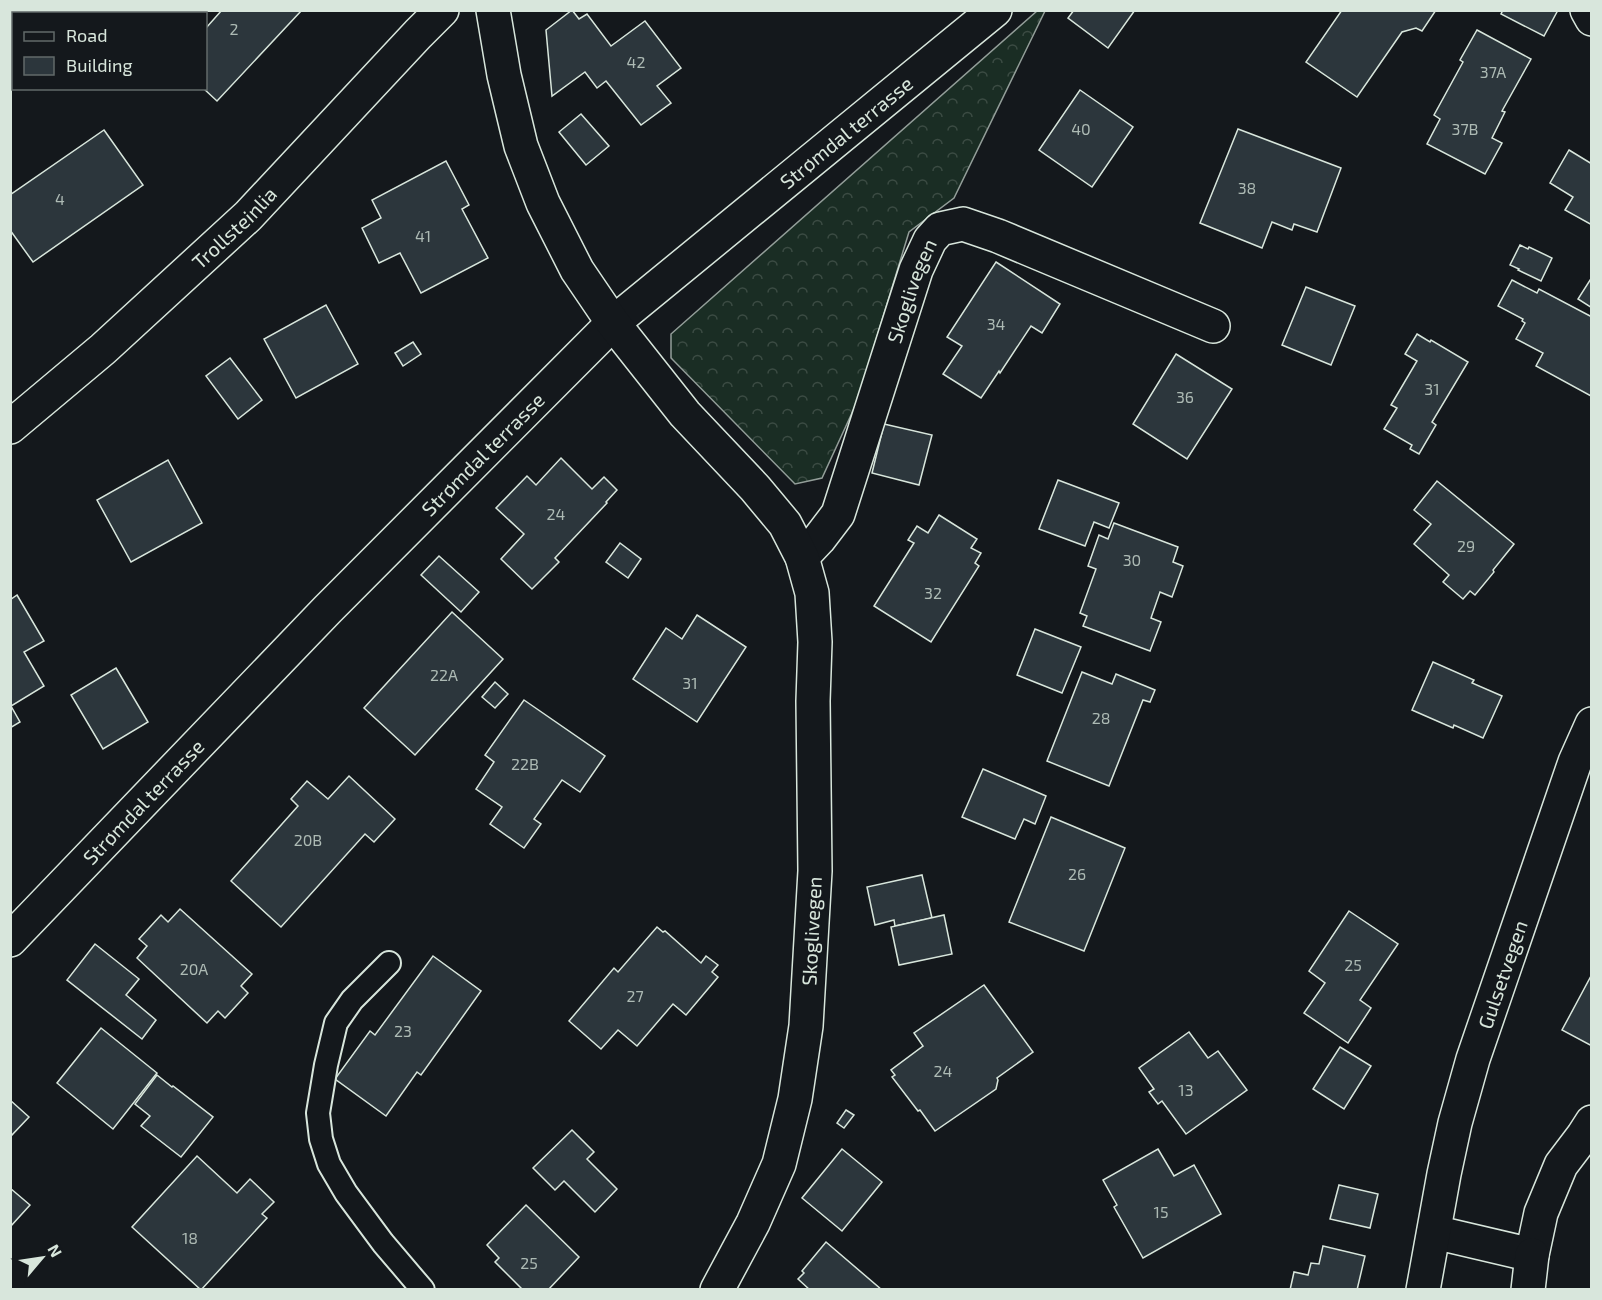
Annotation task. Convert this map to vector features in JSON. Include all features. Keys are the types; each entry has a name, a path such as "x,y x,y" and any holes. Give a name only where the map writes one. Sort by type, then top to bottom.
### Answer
{"street":[{"name":"Trollsteinlia","path":"10,427 103,349 248,216 442,10"},
{"name":"Skoglivegen","path":"493,10 504,75 521,146 543,203 572,260 613,323 685,414 755,488 785,524 802,557 812,593 815,871 806,1026 795,1100 779,1164 753,1223 717,1290"},
{"name":"Strømdal terrasse","path":"10,940 327,610 613,323 995,10"},
{"path":"1587,10 1592,19"},
{"name":"Skoglivegen","path":"802,557 838,514 916,270 930,240 940,229 963,225 998,236 1213,326"},
{"name":"Gulsetvegen","path":"1423,1290 1446,1164 1473,1059 1575,762 1592,724"},
{"path":"1528,1290 1532,1255 1541,1213 1561,1165 1592,1122"},
{"path":"1434,1232 1532,1255"}],"lane":[{"path":"389,963 352,1000 336,1023 318,1113 321,1139 329,1164 346,1193 383,1243 423,1290"}],"green space":[{"path":"1037,11 1045,11 954,198 909,232 857,402 822,478 795,484 671,358 671,334"}],"building":[{"path":"222,10 302,10 217,101 205,90 207,90 207,27"},
{"path":"572,10 579,19 587,14 611,46 645,21 681,68 657,86 671,103 641,125 606,81 597,88 585,72 552,96 546,30"},
{"path":"1074,10 1135,10 1108,48 1068,18"},
{"path":"1342,10 1436,10 1422,31 1416,28 1402,32 1357,97 1306,62"},
{"path":"1503,10 1558,10 1544,36 1501,14"},
{"path":"1477,30 1531,59 1502,111 1505,112 1492,138 1502,143 1485,174 1427,144 1440,119 1434,115 1463,62 1460,60"},
{"path":"1080,90 1133,127 1092,187 1039,150"},
{"path":"581,114 609,146 586,165 559,132"},
{"path":"1238,129 1341,168 1317,232 1294,224 1292,230 1272,222 1262,248 1200,223"},
{"path":"104,130 143,185 33,262 10,230 10,195"},
{"path":"1569,150 1592,164 1592,225 1565,210 1573,197 1550,183"},
{"path":"446,161 469,205 462,209 488,258 421,293 400,253 379,263 362,228 381,218 372,200"},
{"path":"1520,245 1552,258 1541,281 1510,265"},
{"path":"996,262 1060,304 1042,333 1031,326 981,398 943,374 962,346 947,337"},
{"path":"1592,277 1592,308 1578,299"},
{"path":"1512,280 1537,293 1539,289 1592,317 1591,396 1536,366 1543,353 1516,339 1525,323 1523,319 1498,306"},
{"path":"1306,287 1355,306 1331,365 1282,345"},
{"path":"326,305 358,364 296,398 264,339"},
{"path":"1417,334 1468,362 1432,422 1436,425 1419,454 1410,449 1412,445 1384,429 1397,408 1391,405 1417,361 1405,354"},
{"path":"413,342 421,354 403,366 395,353"},
{"path":"1176,354 1232,389 1187,459 1133,424"},
{"path":"230,358 262,400 238,419 206,376"},
{"path":"884,424 932,435 919,485 872,473"},
{"path":"561,458 592,489 604,477 617,490 555,558 559,562 532,589 501,559 524,534 496,508 527,476 536,485"},
{"path":"168,460 202,523 131,562 97,500"},
{"path":"1058,480 1119,503 1109,528 1094,522 1085,546 1039,529"},
{"path":"1437,481 1514,544 1475,595 1470,591 1463,599 1443,582 1449,575 1414,544 1431,524 1414,510"},
{"path":"939,515 977,539 971,548 981,553 975,563 979,566 931,642 874,606 914,543 908,540 917,526 928,533"},
{"path":"1114,523 1178,547 1173,562 1183,566 1172,597 1160,592 1151,618 1161,622 1150,651 1083,626 1087,616 1080,613 1096,569 1088,566 1099,535 1108,539"},
{"path":"620,543 641,559 628,578 606,562"},
{"path":"439,556 479,592 461,612 421,575"},
{"path":"17,595 44,641 24,652 44,686 11,706 20,722 10,728 10,600"},
{"path":"452,612 503,659 415,755 364,708"},
{"path":"697,615 746,647 697,722 633,679 666,628 682,639"},
{"path":"1035,629 1081,647 1062,693 1017,675"},
{"path":"1433,662 1474,680 1472,683 1502,696 1483,738 1412,710"},
{"path":"116,668 148,722 103,749 71,695"},
{"path":"1082,672 1112,684 1116,674 1155,690 1150,702 1143,700 1109,786 1047,761"},
{"path":"495,682 508,694 495,708 482,697"},
{"path":"524,700 605,756 580,792 562,780 534,819 541,824 524,848 490,824 502,807 476,789 494,762 485,755"},
{"path":"983,769 1046,796 1035,824 1024,819 1015,839 962,817"},
{"path":"349,776 395,819 374,842 365,834 281,927 231,881 298,806 291,799 307,781 328,799"},
{"path":"1051,817 1125,848 1084,951 1009,922"},
{"path":"922,875 932,918 895,926 894,920 875,925 867,887"},
{"path":"180,909 252,974 241,986 248,993 225,1018 218,1011 207,1023 137,958 147,946 139,939 161,915 168,922"},
{"path":"1349,911 1398,944 1360,1000 1371,1008 1348,1043 1304,1013 1325,983 1309,971"},
{"path":"944,915 952,954 899,965 891,927"},
{"path":"657,927 665,931 701,963 706,956 718,965 712,972 718,977 686,1015 673,1004 637,1046 618,1030 601,1049 569,1021 614,968 618,972"},
{"path":"95,944 139,979 126,995 156,1020 142,1039 67,980"},
{"path":"433,956 481,991 421,1075 417,1072 386,1116 335,1079 370,1031 375,1035"},
{"path":"1592,976 1592,1046 1562,1030"},
{"path":"984,985 1033,1052 997,1078 996,1089 935,1131 892,1077 895,1075 891,1070 923,1046 914,1033"},
{"path":"101,1028 157,1073 113,1129 57,1083"},
{"path":"1189,1032 1208,1058 1218,1051 1247,1090 1186,1134 1162,1101 1158,1104 1149,1092 1154,1089 1139,1068"},
{"path":"1340,1047 1371,1066 1344,1109 1313,1089"},
{"path":"157,1075 213,1117 181,1157 141,1126 150,1116 135,1104"},
{"path":"10,1100 29,1117 10,1137"},
{"path":"846,1110 854,1115 844,1128 837,1123"},
{"path":"572,1130 594,1152 587,1159 617,1189 595,1212 564,1181 555,1190 533,1168"},
{"path":"842,1149 882,1182 842,1231 802,1198"},
{"path":"1158,1149 1174,1176 1194,1165 1221,1214 1143,1258 1114,1207 1117,1205 1103,1180"},
{"path":"197,1156 237,1193 250,1179 274,1202 262,1214 267,1218 201,1290 132,1227"},
{"path":"1339,1185 1378,1194 1370,1228 1330,1219"},
{"path":"10,1188 30,1205 10,1227"},
{"path":"526,1205 579,1257 548,1290 523,1290 495,1262 499,1258 487,1245"},
{"path":"826,1242 882,1290 810,1290 798,1279"},
{"path":"1323,1246 1365,1256 1357,1290 1290,1290 1294,1272 1308,1275 1311,1263 1319,1264"}]}
